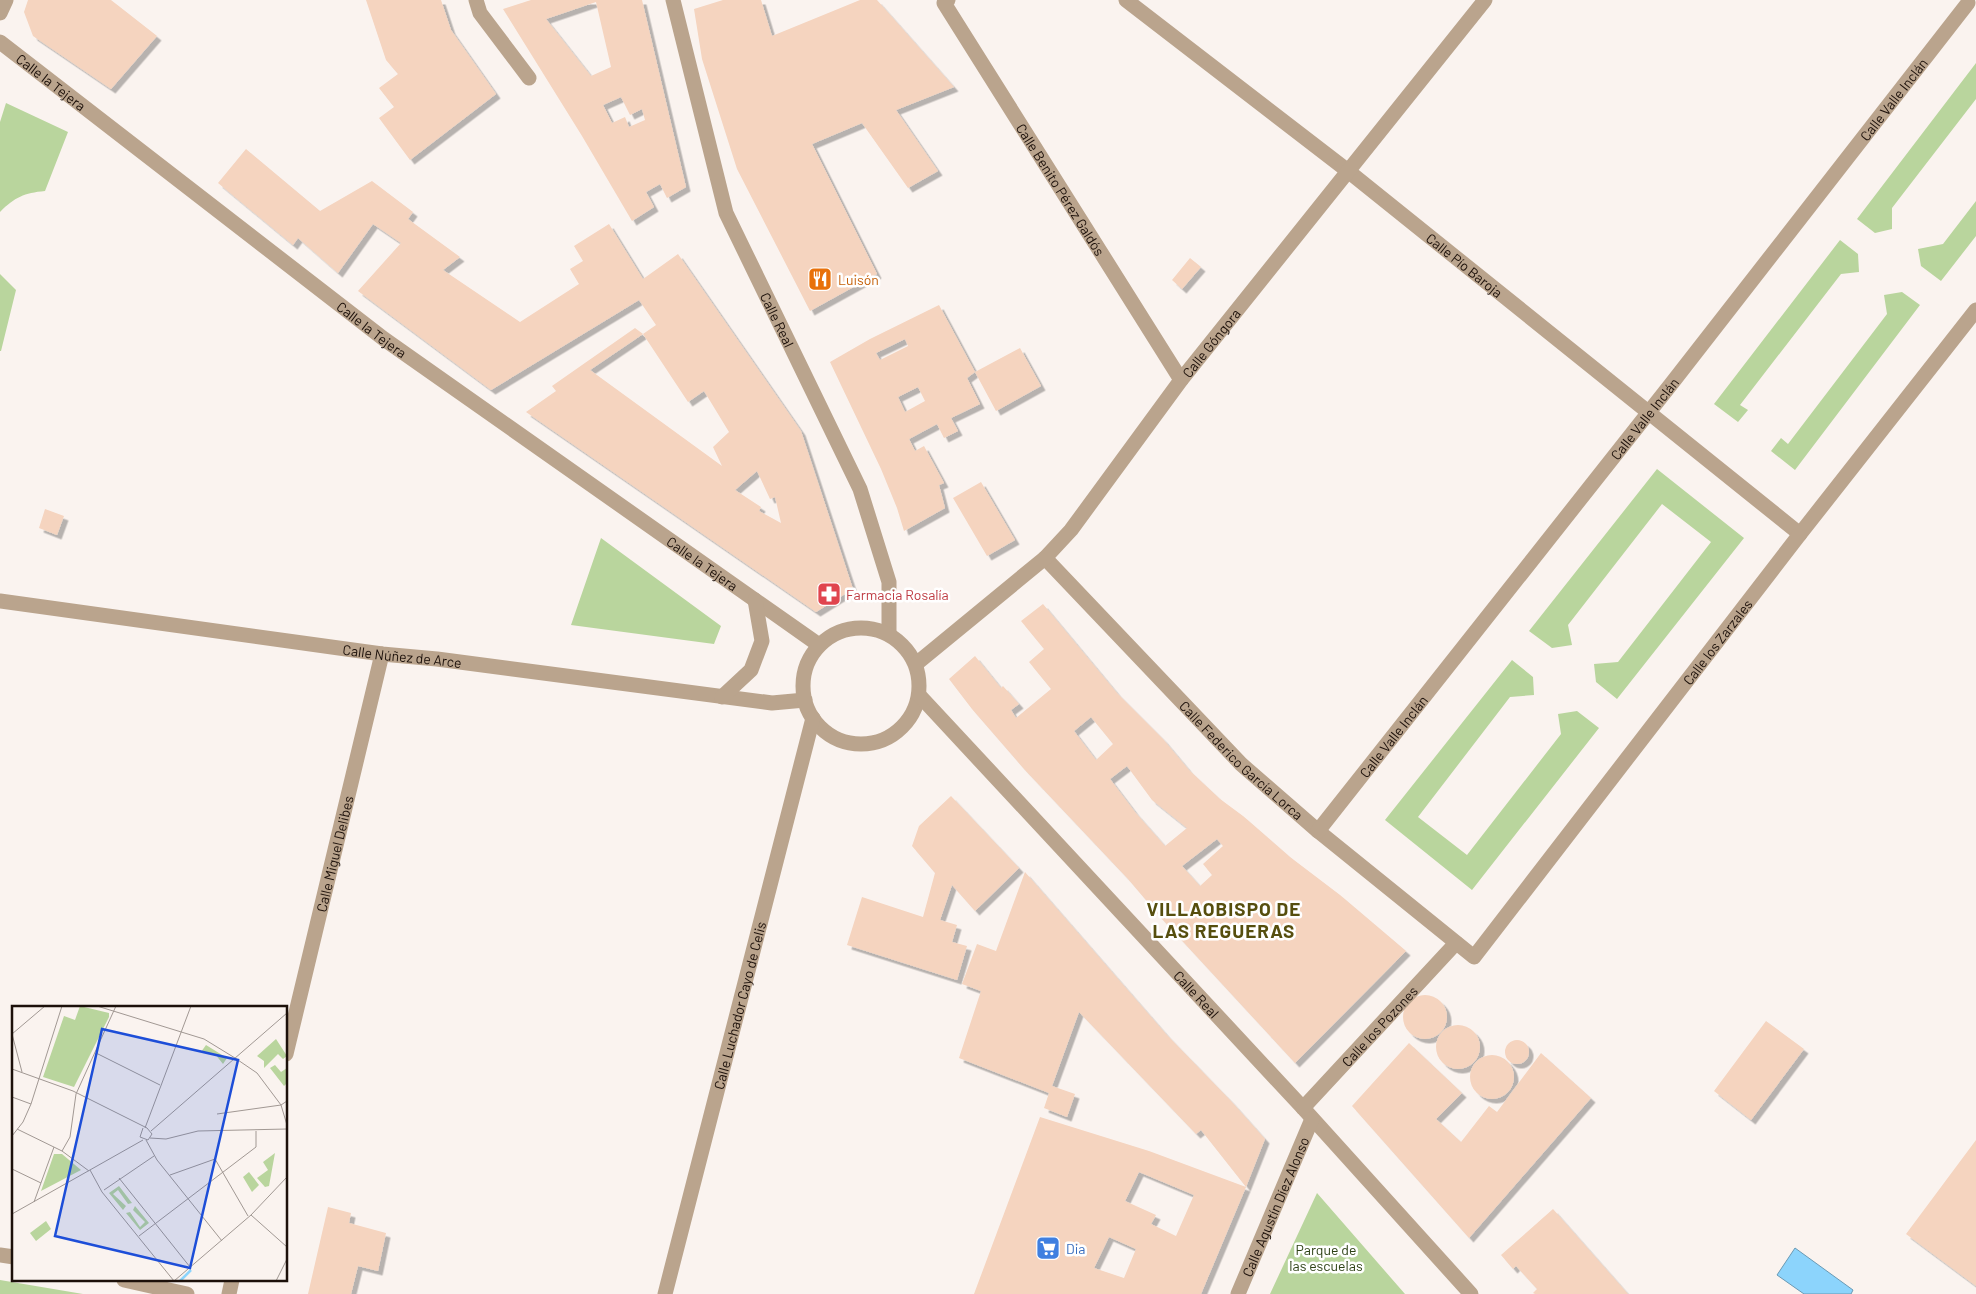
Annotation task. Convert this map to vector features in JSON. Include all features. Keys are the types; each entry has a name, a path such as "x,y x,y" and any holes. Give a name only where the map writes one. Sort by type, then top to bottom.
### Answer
{"street":[{"path":"0,13 6,0"},
{"path":"476,0 480,13 529,78"},
{"name":"Calle Real","path":"673,0 726,213 860,489 889,582 889,634"},
{"name":"Calle Benito Pérez Galdós","path":"948,0 944,3 1181,380"},
{"name":"Calle Pío Baroja","path":"1126,0 1348,171 1800,534"},
{"name":"Calle Góngora","path":"916,664 1046,558 1071,530 1181,380 1485,0"},
{"name":"Calle Valle Inclán","path":"1318,831 1970,4"},
{"name":"Calle la Tejera","path":"0,42 384,339 819,645"},
{"name":"Calle los Zarzales","path":"1456,943 1474,957 1800,534 1976,310"},
{"name":"Calle Federico García Lorca","path":"1046,558 1241,764 1318,831 1456,943"},
{"path":"722,697 751,670 762,641 755,600"},
{"name":"Calle Núñez de Arce","path":"0,601 382,654 437,659 722,697 772,703 804,700"},
{"path":"852,628 871,628 889,634 900,642 916,664 919,696 912,714 900,730 883,740 864,744 844,742 826,732 813,718 804,700 803,680 808,661 819,645 834,634 852,628"},
{"name":"Calle Miguel Delibes","path":"288,1046 382,654"},
{"name":"Calle Real","path":"919,696 1307,1114 1471,1294"},
{"name":"Calle Luchador Cayo de Celis","path":"665,1294 813,718"},
{"name":"Calle los Pozones","path":"1307,1114 1456,943"},
{"name":"Calle Agustín Díez Alonso","path":"1238,1294 1307,1114"},
{"path":"133,1282 187,1294"}],"green space":[{"path":"1976,63 1976,99 1892,208 1892,229 1875,233 1857,219"},
{"path":"6,103 68,132 45,191 20,197 0,212 0,122"},
{"path":"1976,201 1976,236 1941,281 1921,266 1918,249 1943,244"},
{"path":"1840,240 1858,254 1859,272 1841,274 1740,405 1748,410 1738,422 1714,404"},
{"path":"0,274 16,290 1,351 0,351"},
{"path":"1902,292 1920,305 1795,470 1771,451 1781,438 1788,444 1887,314 1884,295"},
{"path":"1657,469 1744,538 1617,699 1596,682 1594,664 1618,662 1711,542 1662,504 1568,625 1572,645 1552,648 1529,631"},
{"path":"601,538 721,626 714,644 571,625"},
{"path":"1512,660 1533,677 1534,695 1510,697 1418,817 1467,855 1561,734 1558,714 1577,711 1599,728 1472,890 1385,820"},
{"name":"Parque de las escuelas","path":"1317,1193 1405,1294 1270,1294"},
{"path":"0,1280 83,1294 0,1294"}],"water":[{"path":"1795,1248 1853,1290 1851,1294 1804,1294 1777,1275"}],"building":[{"path":"28,0 111,0 157,36 111,89 33,36 24,12"},
{"path":"366,0 441,0 451,30 496,94 410,160 379,118 394,107 379,88 398,74 386,60"},
{"path":"531,0 642,0 686,187 667,198 660,184 646,192 654,207 632,221 503,9","holes":["596,2 611,67 591,76 546,19","621,97 630,115 642,109 645,120 629,127 625,117 612,123 603,105"]},
{"path":"723,0 761,0 772,36 860,0 877,0 954,87 896,110 938,171 908,188 862,123 812,144 877,274 810,311 737,169 702,59 694,9"},
{"path":"246,149 320,211 372,181 413,212 408,219 460,257 443,270 520,322 579,284 570,269 583,261 574,246 609,224 643,279 678,254 801,431 853,589 816,612 526,412 556,391 552,386 635,328 643,334 656,325 639,300 491,390 358,291 401,243 373,224 338,273 298,238 293,245 218,183","holes":["643,334 688,402 704,391 729,432 713,447 722,466 590,370","757,471 770,499 775,497 781,523 759,511 761,507 735,490"]},
{"path":"1190,258 1201,267 1182,289 1172,280"},
{"path":"939,305 975,372 967,378 980,404 951,418 958,431 944,438 937,424 909,439 915,451 924,446 944,483 939,485 945,508 904,531 881,469 830,362 870,339","holes":["905,339 908,346 880,360 876,353","918,387 925,401 905,412 898,397"]},
{"path":"1020,348 1041,386 996,411 975,372"},
{"path":"981,482 1015,540 987,556 953,498"},
{"path":"45,509 64,516 57,535 39,528"},
{"path":"1043,604 1117,693 1163,739 1189,770 1220,799 1243,816 1290,857 1340,895 1406,951 1295,1063 1162,919 1128,879 1024,769 972,709 949,679 975,656 1001,688 1003,686 1019,704 1011,710 1016,718 1051,689 1029,662 1044,649 1021,621","holes":["1091,717 1113,744 1096,760 1074,731","1127,766 1152,800 1187,828 1165,846 1135,812 1110,779","1217,839 1223,846 1203,864 1212,875 1200,886 1182,866"]},
{"path":"951,796 1019,868 975,911 952,885 940,920 957,925 952,942 967,946 957,980 847,945 862,897 923,917 935,873 912,846 919,826"},
{"path":"1025,872 1166,1034 1265,1139 1246,1187 1201,1130 1196,1134 1079,1012 1052,1086 1075,1094 1067,1117 1044,1108 1049,1093 959,1058 981,991 962,984 977,944 996,951"},
{"path":"1425,995 1437,999 1443,1005 1447,1017 1443,1029 1437,1035 1425,1039 1413,1035 1407,1029 1403,1017 1407,1005 1413,999"},
{"path":"1766,1021 1804,1049 1751,1120 1714,1091"},
{"path":"1454,1025 1462,1025 1474,1031 1480,1047 1474,1063 1462,1069 1454,1069 1442,1063 1436,1051 1436,1043 1442,1031"},
{"path":"1517,1040 1522,1041 1528,1047 1528,1057 1522,1063 1517,1064 1512,1063 1506,1057 1505,1052 1506,1047 1512,1041"},
{"path":"1409,1043 1462,1093 1436,1119 1461,1142 1489,1106 1497,1112 1541,1053 1591,1098 1469,1238 1352,1106"},
{"path":"1492,1055 1504,1059 1510,1065 1514,1077 1510,1089 1504,1095 1492,1099 1480,1095 1474,1089 1470,1077 1474,1065 1480,1059"},
{"path":"1040,1117 1149,1151 1246,1187 1201,1294 974,1294","holes":["1139,1172 1194,1195 1176,1236 1151,1224 1156,1215 1125,1201","1109,1237 1136,1249 1124,1278 1094,1268"]},
{"path":"1976,1140 1976,1286 1906,1234"},
{"path":"328,1207 351,1213 349,1223 386,1233 378,1271 358,1266 351,1294 308,1294"},
{"path":"1553,1209 1628,1294 1533,1293 1537,1289 1516,1266 1513,1269 1501,1255"}],"place":[{"name":"Luisón","path":"820,279"},
{"name":"Farmacia Rosalía","path":"829,594"},
{"name":"Dia","path":"1048,1248"}],"district":[{"name":"VILLAOBISPO DE LAS REGUERAS","path":"1224,919"}]}
